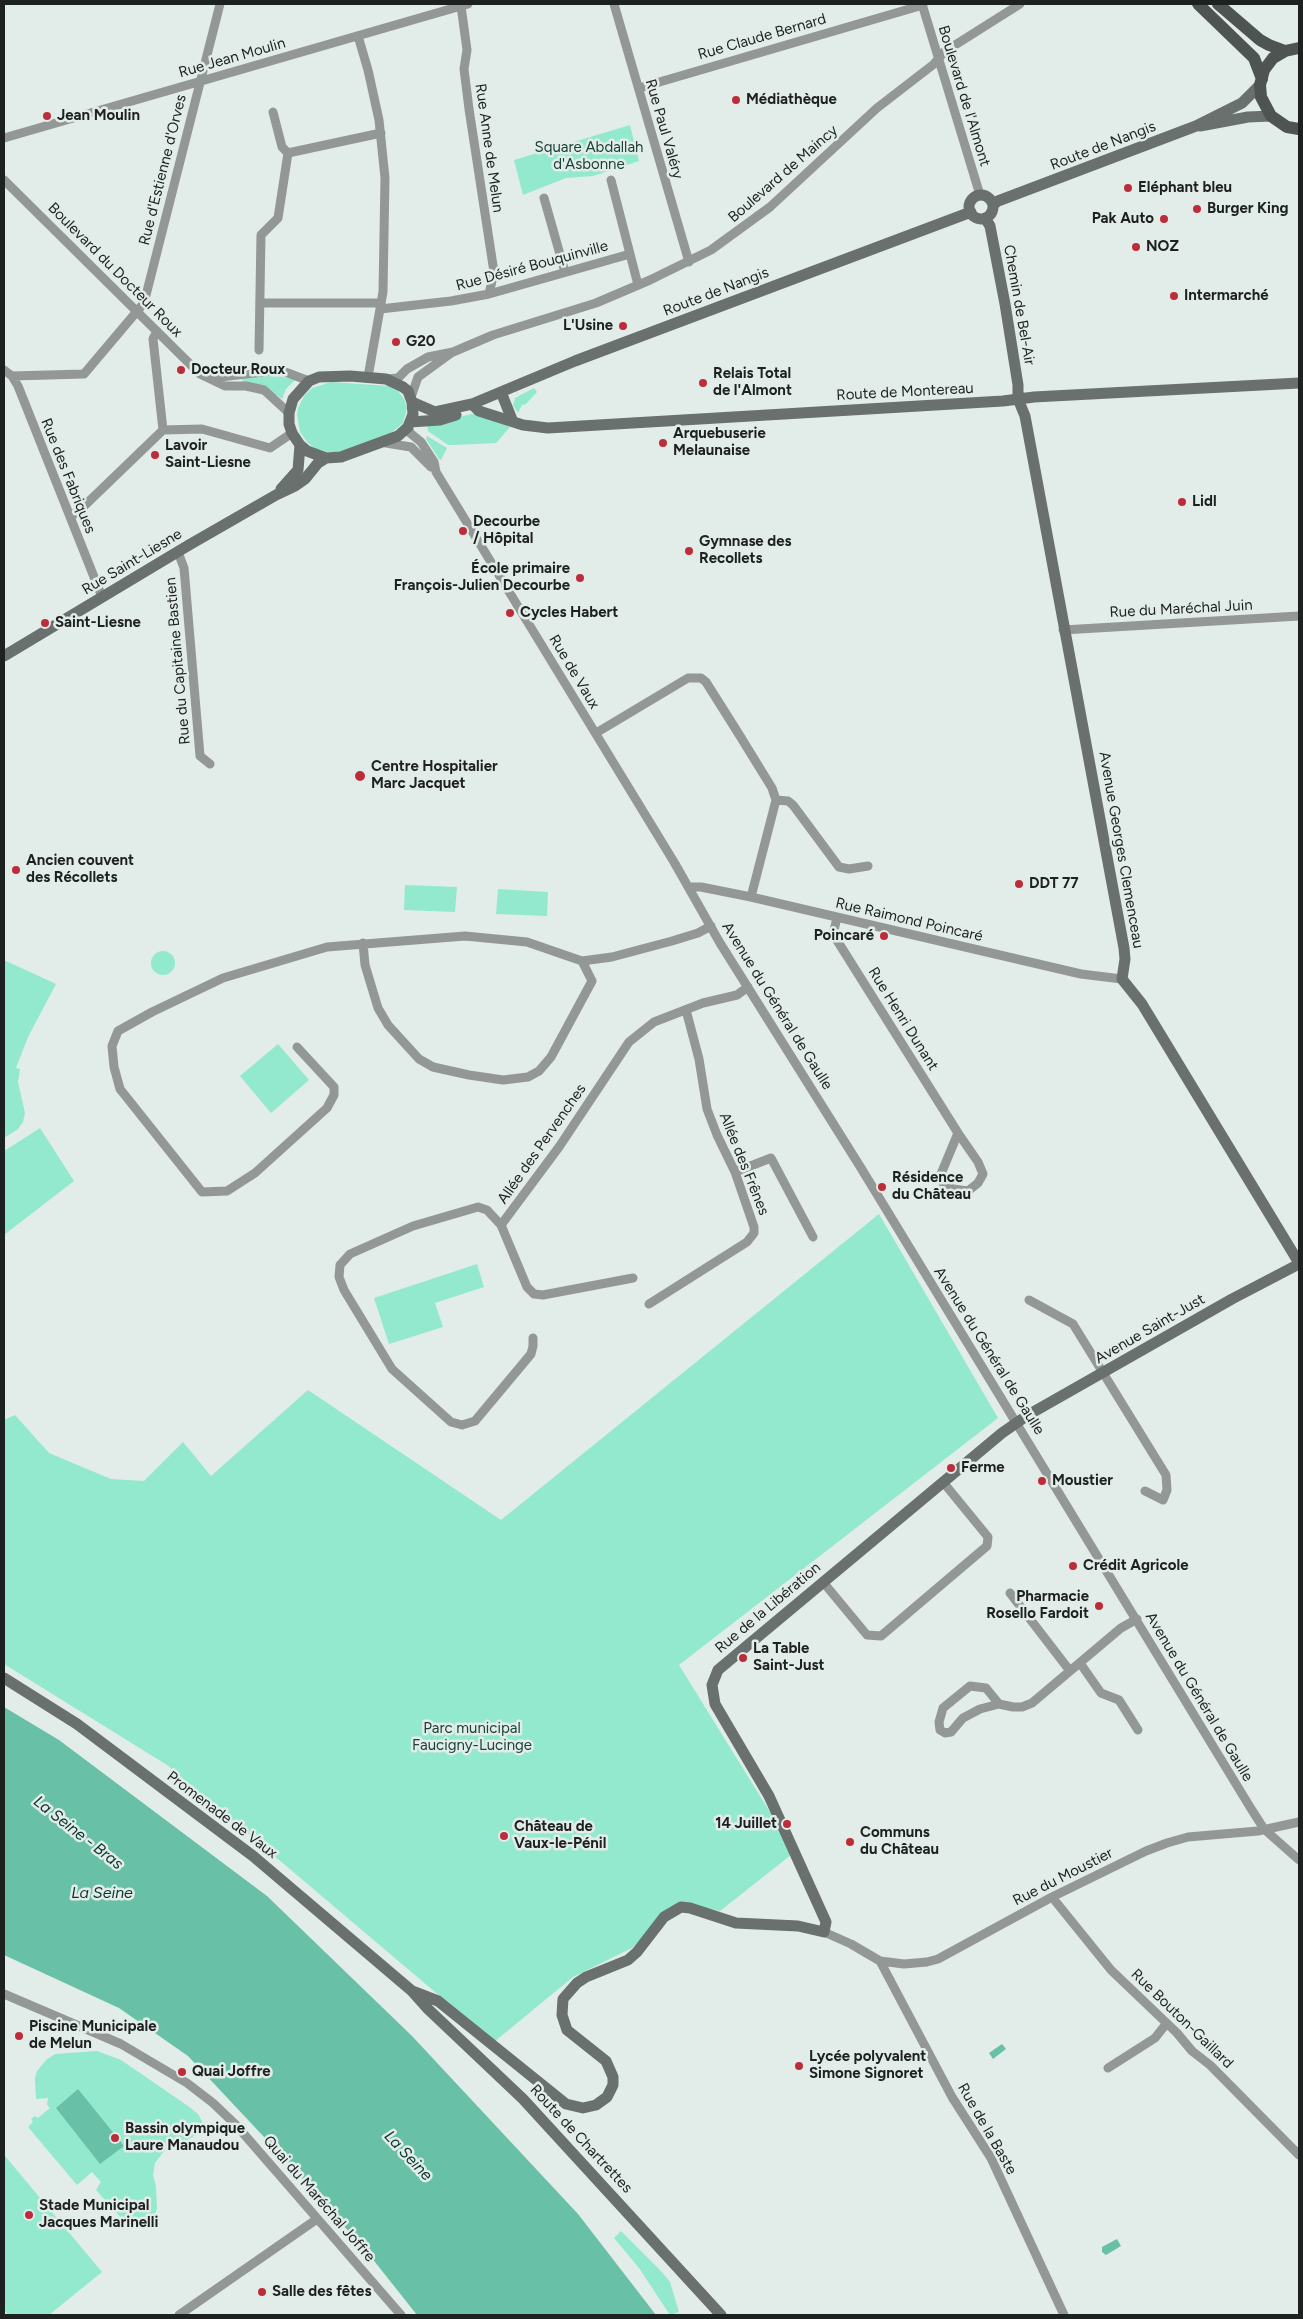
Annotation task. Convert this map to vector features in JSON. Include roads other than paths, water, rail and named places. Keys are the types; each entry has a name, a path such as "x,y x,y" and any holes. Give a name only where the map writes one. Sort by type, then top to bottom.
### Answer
{"main road":[{"path":"1198,4 1254,58 1261,82 1261,97 1271,116 1287,127 1299,129"},
{"path":"1218,4 1260,40 1269,46 1285,51"},
{"path":"1261,82 1268,63 1285,51 1299,48"},
{"name":"Route de Nangis","path":"993,205 998,201 1196,126 1242,103 1261,82"},
{"name":"Route de Nangis","path":"1196,126 1216,125 1248,117 1271,116"},
{"path":"980,195 990,199 993,205 990,214 985,218 976,218 971,212 971,202 980,195"},
{"name":"Route de Nangis","path":"412,400 436,412 472,404 575,361 971,212"},
{"name":"Chemin de Bel-Air","path":"985,218 990,226 1005,304 1018,385 1018,399"},
{"path":"369,373 386,379 403,387 412,400 409,425 398,436 341,457 326,458 308,452 300,445 292,433 289,413 293,399 309,381 320,377 369,373"},
{"name":"Route de Montereau","path":"472,404 478,411 540,428 1299,384"},
{"path":"501,392 514,422"},
{"name":"Avenue Georges Clemenceau","path":"1018,399 1025,416 1063,630 1126,959 1122,979"},
{"name":"Route de Nangis","path":"409,425 450,418 472,404"},
{"name":"Rue Saint-Liesne","path":"276,495 298,470 300,445"},
{"name":"Rue Saint-Liesne","path":"4,656 300,482 318,463 326,458"},
{"path":"1122,979 1142,1004 1299,1263"},
{"name":"Avenue Saint-Just","path":"1017,1423 1103,1372 1299,1263"},
{"name":"Rue de la Libération","path":"824,1932 826,1922 769,1796 715,1704 712,1685 715,1674 722,1665 1017,1423"},
{"name":"Promenade de Vaux","path":"4,1678 77,1724 253,1856 412,1991"},
{"path":"412,1991 438,2002 566,2104 583,2108 596,2105 607,2097 613,2085 613,2077 606,2061 567,2030 562,2015 564,1999 568,1992 582,1980 628,1960 637,1952 655,1926 672,1911 681,1907 690,1908 736,1923 798,1926 824,1932"},
{"name":"Route de Chartrettes","path":"412,1991 428,2009 523,2099 722,2315"}],"street":[{"name":"Rue d'Estienne d'Orves","path":"8,378 84,374 144,303 220,4"},
{"name":"Rue Paul Valéry","path":"614,4 689,262"},
{"name":"Boulevard de Maincy","path":"412,400 418,377 453,352 493,334 596,303 689,262 724,242 770,208 877,108 934,64 944,52 1020,4"},
{"name":"Rue Jean Moulin","path":"4,138 464,5"},
{"name":"Rue Anne de Melun","path":"464,5 467,50 464,69 494,272 489,294"},
{"name":"Rue Claude Bernard","path":"638,88 922,5"},
{"name":"Boulevard de l'Almont","path":"922,5 940,57 980,195"},
{"path":"358,36 368,70 381,133 386,178 383,292 369,373"},
{"path":"273,112 282,147 288,153"},
{"path":"288,153 381,133"},
{"path":"259,350 261,234 278,218 288,153"},
{"name":"Boulevard du Docteur Roux","path":"4,180 200,374 225,386 246,386 264,390 289,413"},
{"path":"611,180 638,285"},
{"path":"544,198 564,272"},
{"name":"Rue Désiré Bouquinville","path":"261,303 380,306 451,301 489,294 630,254"},
{"path":"157,331 153,339 163,430"},
{"name":"Boulevard de Maincy","path":"386,379 398,378 407,369 428,357 453,352"},
{"name":"Rue des Fabriques","path":"4,370 8,378 18,386 102,597"},
{"path":"209,378 280,370 309,381"},
{"name":"Rue de Vaux","path":"409,425 410,433 421,442 430,456 436,472 689,887"},
{"path":"70,517 82,509 163,430 202,429 270,448 292,433"},
{"name":"Rue de Vaux","path":"383,443 398,443 411,447 436,472"},
{"name":"Rue du Capitaine Bastien","path":"178,552 184,568 200,756 210,764"},
{"name":"Rue du Maréchal Juin","path":"1063,630 1299,616"},
{"path":"596,733 688,678 701,678 706,682 772,788 776,800 751,898"},
{"path":"776,800 788,801 793,805 839,867 849,869 868,866"},
{"name":"Rue Raimond Poincaré","path":"689,887 701,887 751,898 1081,974 1122,979"},
{"name":"Avenue du Général de Gaulle","path":"689,887 748,987 861,1168 1264,1829 1299,1860"},
{"name":"Rue Henri Dunant","path":"837,918 833,934 984,1174 978,1183 968,1191 948,1186 944,1183 941,1174 958,1133"},
{"path":"297,1048 334,1087 334,1095 327,1108 255,1173 227,1191 202,1192 120,1089 114,1067 112,1046 118,1031 152,1012 223,978 327,947 465,936 527,942 582,961 612,956 672,941 698,933 711,926"},
{"path":"363,943 365,965 378,1008 388,1025 418,1059 433,1067 503,1080 528,1077 539,1071 551,1057 592,981 582,961"},
{"name":"Allée des Pervenches","path":"633,1278 534,1294 527,1287 501,1225 559,1147 629,1042 654,1022 703,1003 737,995 748,987"},
{"name":"Allée des Frênes","path":"649,1304 747,1242 754,1234 753,1222 735,1172 717,1136 707,1109 700,1059 686,1010"},
{"path":"735,1172 771,1158 813,1237"},
{"path":"501,1225 487,1210 478,1207 413,1226 350,1254 340,1265 339,1277 344,1290 392,1369 451,1422 462,1424 475,1421 531,1354 533,1338"},
{"path":"1029,1300 1073,1324 1166,1474 1168,1490 1163,1500 1145,1491"},
{"path":"823,1582 867,1635 881,1636 987,1546 988,1537 943,1482"},
{"path":"1010,1593 1070,1671"},
{"path":"998,1704 986,1688 970,1686 943,1708 939,1722 940,1730 945,1733 951,1732 963,1718 980,1709 998,1704 1012,1708 1032,1702 1121,1628 1136,1619"},
{"path":"1080,1663 1101,1693 1119,1700 1138,1730"},
{"name":"Rue du Moustier","path":"880,1960 904,1964 938,1960 1052,1897 1146,1851 1167,1843 1188,1837 1264,1829 1299,1822"},
{"name":"Rue Bouton-Gaillard","path":"1052,1897 1111,1970 1177,2033 1192,2051 1210,2065 1299,2155"},
{"path":"824,1932 880,1960"},
{"name":"Rue de la Baste","path":"880,1960 952,2097 991,2158 1064,2315"},
{"name":"Quai du Maréchal Joffre","path":"4,1994 102,2034 187,2083 213,2103 236,2125 401,2315"},
{"path":"1108,2068 1155,2038 1166,2024"},
{"path":"179,2315 317,2219"}],"water":[{"name":"La Seine","path":"4,1707 59,1740 267,1896 412,2036 578,2214 656,2315 417,2315 371,2257 295,2170 188,2056 119,2008 4,1955"},
{"path":"1002,2044 1006,2049 993,2059 989,2053"},
{"path":"78,2089 124,2146 100,2164 56,2108"},
{"path":"1117,2239 1121,2246 1106,2255 1102,2252 1102,2247"}],"place":[{"name":"Médiathèque","path":"736,100"},
{"name":"Jean Moulin","path":"47,116"},
{"name":"Eléphant bleu","path":"1128,188"},
{"name":"Burger King","path":"1197,209"},
{"name":"Pak Auto","path":"1164,219"},
{"name":"NOZ","path":"1136,247"},
{"name":"Intermarché","path":"1174,296"},
{"name":"L'Usine","path":"623,326"},
{"name":"G20","path":"396,342"},
{"name":"Docteur Roux","path":"181,370"},
{"name":"Relais Total de l'Almont","path":"703,383"},
{"name":"Arquebuserie Melaunaise","path":"663,443"},
{"name":"Lavoir Saint-Liesne","path":"155,455"},
{"name":"Lidl","path":"1182,502"},
{"name":"Decourbe / Hôpital","path":"463,531"},
{"name":"Gymnase des Recollets","path":"689,551"},
{"name":"École primaire François-Julien Decourbe","path":"580,578"},
{"name":"Cycles Habert","path":"510,613"},
{"name":"Saint-Liesne","path":"45,623"},
{"name":"Centre Hospitalier Marc Jacquet","path":"360,776"},
{"name":"Ancien couvent des Récollets","path":"16,870"},
{"name":"DDT 77","path":"1019,884"},
{"name":"Poincaré","path":"884,936"},
{"name":"Résidence du Château","path":"882,1187"},
{"name":"Ferme","path":"951,1468"},
{"name":"Moustier","path":"1042,1481"},
{"name":"Crédit Agricole","path":"1073,1566"},
{"name":"Pharmacie Rosello Fardoit","path":"1099,1606"},
{"name":"La Table Saint-Just","path":"743,1658"},
{"name":"14 Juillet","path":"787,1824"},
{"name":"Château de Vaux-le-Pénil","path":"504,1836"},
{"name":"Communs du Château","path":"850,1842"},
{"name":"Piscine Municipale de Melun","path":"19,2036"},
{"name":"Lycée polyvalent Simone Signoret","path":"799,2066"},
{"name":"Quai Joffre","path":"182,2072"},
{"name":"Bassin olympique Laure Manaudou","path":"115,2138"},
{"name":"Stade Municipal Jacques Marinelli","path":"29,2215"},
{"name":"Salle des fêtes","path":"262,2292"}],"park label":[{"name":"Square Abdallah d'Asbonne","path":"589,156"},
{"name":"Parc municipal Faucigny-Lucinge","path":"472,1738"}],"water label":[{"name":"La Seine - Bras","path":"78,1833"}]}
